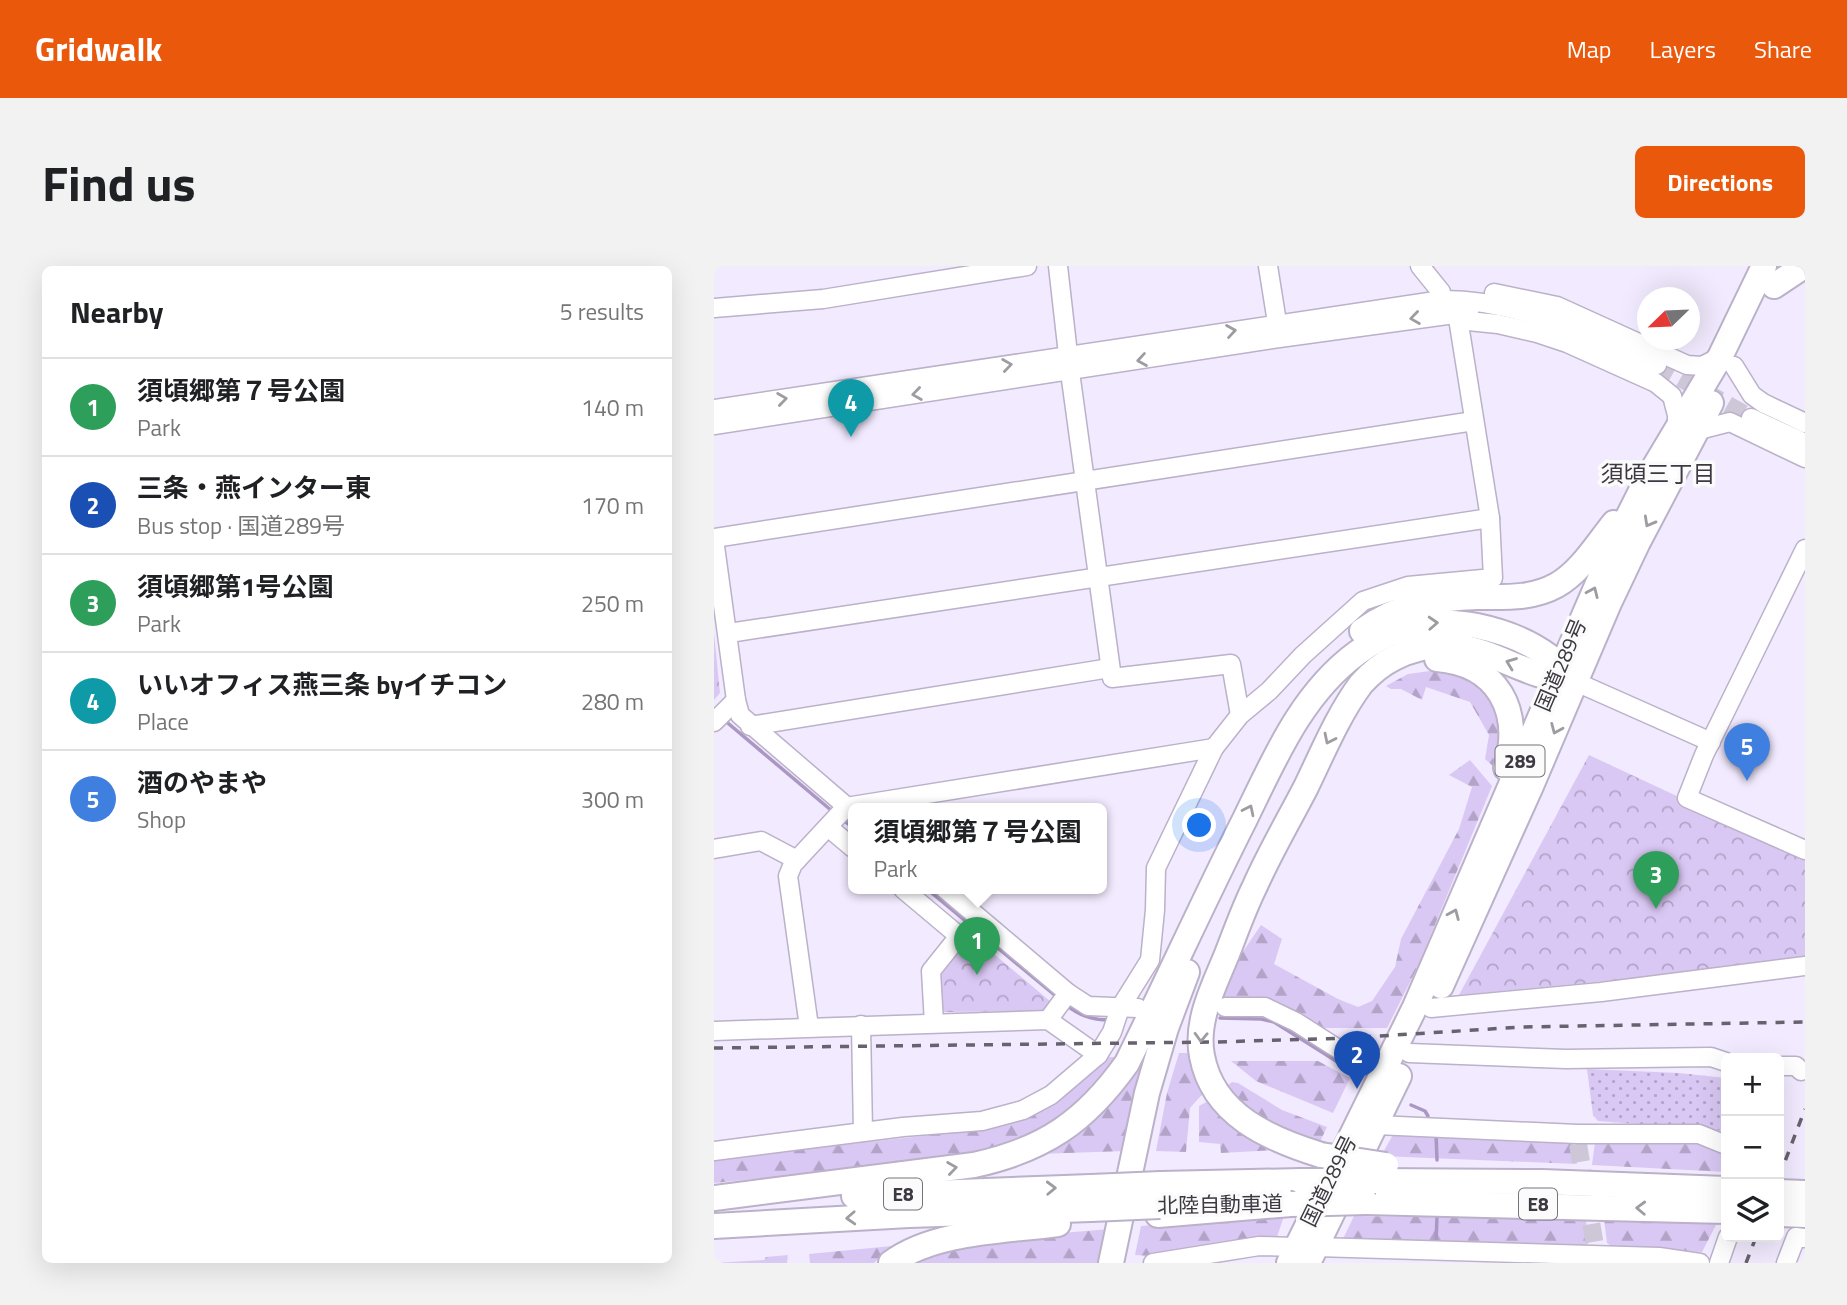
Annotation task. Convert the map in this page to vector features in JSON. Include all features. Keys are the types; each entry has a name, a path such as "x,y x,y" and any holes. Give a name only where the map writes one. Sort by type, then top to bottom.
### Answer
{"highway":[{"path":"1774,273 1804,266"},
{"name":"国道289号","path":"1302,1255 1376,1125 1431,1008 1564,676 1592,593 1646,481 1686,429 1727,362 1774,273"},
{"name":"国道289号","path":"1302,1255 1385,1066 1415,1007 1475,865 1564,676 1637,544 1686,429"},
{"path":"714,1198 974,1165 1003,1159 1051,1139 1093,1105 1127,1063 1218,871 1297,717 1338,653 1352,639 1388,615 1406,607 1448,598 1525,596 1541,592 1567,578 1646,481"},
{"path":"1297,717 1337,670 1355,654 1376,640 1418,624 1453,623 1489,628 1511,635 1534,646 1564,676"},
{"path":"1126,1263 1152,1128 1179,1029 1215,951 1254,887 1350,700 1363,682 1378,668 1395,658 1436,646 1458,646 1564,676"},
{"path":"1350,700 1364,686 1397,667 1414,661 1433,659 1450,660 1467,666 1484,674 1496,686 1510,716 1511,749 1475,865"},
{"path":"1111,1263 1147,1093 1218,871"},
{"path":"1254,887 1203,1017 1200,1037 1202,1057 1215,1090 1227,1106 1259,1132 1281,1143 1321,1155 1376,1183"},
{"name":"北陸自動車道","path":"1160,1202 1301,1181 1542,1182 1719,1199"},
{"name":"北陸自動車道","path":"714,1226 1160,1202 1291,1204 1376,1183"},
{"path":"1784,1192 1805,1193"},
{"path":"891,1263 907,1252 946,1238 1091,1205 1160,1202"},
{"name":"北陸自動車道","path":"714,1204 1091,1205"},
{"path":"1784,1214 1805,1215"}],"street":[{"path":"714,308 823,299 1027,266"},
{"path":"1058,266 1112,678 1231,664 1240,715"},
{"path":"1268,266 1278,331"},
{"path":"1420,266 1441,296 1485,302 1556,321 1657,365"},
{"path":"714,425 1278,331 1441,296 1499,293 1557,306 1687,365 1702,366 1727,362 1752,395 1805,423"},
{"path":"1278,331 1510,314 1556,321"},
{"path":"714,1151 863,1132 982,1121 1023,1110 1051,1096 1098,1055 1150,960 1156,867 1214,748 1240,715 1269,691 1303,655 1363,601 1408,586 1493,578 1490,518 1457,316"},
{"path":"1457,316 1537,333 1567,343 1656,383 1672,397 1677,415 1686,429 1730,422 1805,458"},
{"path":"714,409 1069,364"},
{"path":"1751,418 1805,443"},
{"path":"848,836 840,816 740,715 725,711 729,633 714,538 1474,421"},
{"path":"729,633 1490,518"},
{"path":"1805,549 1711,742 1687,798 1805,850"},
{"path":"750,726 1110,668"},
{"path":"1564,676 1711,742"},
{"path":"912,803 1214,748"},
{"path":"809,1027 788,876 793,864 840,816"},
{"path":"714,849 761,841 797,860"},
{"path":"908,894 959,936 931,971 934,1023"},
{"path":"949,894 1059,1005 1098,1055"},
{"path":"1431,1008 1601,992 1805,966"},
{"path":"714,1031 934,1023 1059,1005 1125,1010"},
{"path":"1225,1007 1265,1007 1296,1022 1346,1054 1385,1066"},
{"path":"861,1025 863,1132"},
{"path":"1409,1053 1566,1059 1711,1057 1721,1060"},
{"path":"1784,1066 1796,1066 1801,1071"},
{"path":"1376,1125 1578,1139 1699,1135 1721,1143"},
{"path":"1786,1263 1796,1237 1805,1238"},
{"path":"1719,1263 1726,1242"},
{"path":"1153,1263 1259,1246 1302,1255 1596,1253 1700,1263"}],"green space":[{"path":"714,633 720,693 714,700"},
{"path":"1452,671 1469,675 1492,695 1501,719 1502,731 1502,744 1494,767 1485,759 1489,735 1470,702 1426,687 1422,700 1401,689 1386,686 1408,674"},
{"path":"1589,755 1805,856 1805,962 1459,995"},
{"path":"1470,760 1492,786 1418,966 1387,1028 1317,1028 1220,998 1229,972 1261,925 1282,939 1274,964 1358,1007 1372,1001 1395,967 1401,939 1459,829 1472,787 1449,775"},
{"path":"969,933 1051,1002 1043,1011 944,1012 939,1008 937,972"},
{"path":"1179,1053 1193,1053 1205,1091 1190,1108 1186,1152 1156,1151 1167,1093"},
{"path":"1139,1054 1149,1055 1125,1151 1038,1154"},
{"path":"1106,1057 1121,1057 1108,1076 1053,1128 1009,1148 953,1159 714,1183 714,1159 967,1131 1011,1123 1045,1108 1076,1086"},
{"path":"1231,1061 1318,1061 1350,1078 1333,1113 1256,1081"},
{"path":"1587,1069 1721,1077 1721,1131 1598,1121 1593,1115"},
{"path":"1232,1082 1282,1110 1327,1127 1318,1146 1283,1137 1222,1090"},
{"path":"1210,1100 1276,1150 1221,1153 1220,1144 1199,1142 1199,1106"},
{"path":"1394,1133 1572,1138 1577,1164 1381,1156"},
{"path":"1595,1142 1721,1142 1721,1172 1592,1165"},
{"path":"1284,1216 1275,1243 1150,1256 1135,1255 1141,1226"},
{"path":"1354,1216 1586,1219 1588,1244 1584,1247 1342,1241"},
{"path":"1604,1219 1717,1223 1702,1252 1614,1248 1607,1243"},
{"path":"1110,1229 1102,1263 902,1263 912,1255 1026,1236"},
{"path":"892,1246 874,1263 810,1263 809,1254"},
{"path":"788,1255 787,1263 714,1263 764,1260 766,1257"}],"waterway":[{"path":"723,719 832,811"},
{"path":"841,818 848,824"},
{"path":"933,894 1057,997"},
{"path":"1065,1004 1086,1016 1109,1020"},
{"path":"1220,1018 1274,1022 1352,1071"},
{"path":"1411,1105 1425,1111 1428,1116"},
{"path":"1436,1134 1437,1160"},
{"path":"1436,1243 1437,1216"}],"tunnel":[{"path":"1657,365 1751,418"},
{"path":"1578,1144 1596,1252"}],"railway":[{"path":"714,1048 1216,1042 1348,1038 1522,1027 1805,1022"},
{"path":"1784,1164 1805,1109"},
{"path":"1746,1263 1754,1242"}],"place":[{"name":"いいオフィス燕三条 byイチコン","path":"851,437"},
{"name":"酒のやまや","path":"1747,781"},
{"name":"須頃郷第1号公園","path":"1656,909"},
{"name":"須頃郷第７号公園","path":"977,975"},
{"name":"三条・燕インター東","path":"1357,1089"}],"district":[{"name":"須頃三丁目","path":"1658,474"}]}
